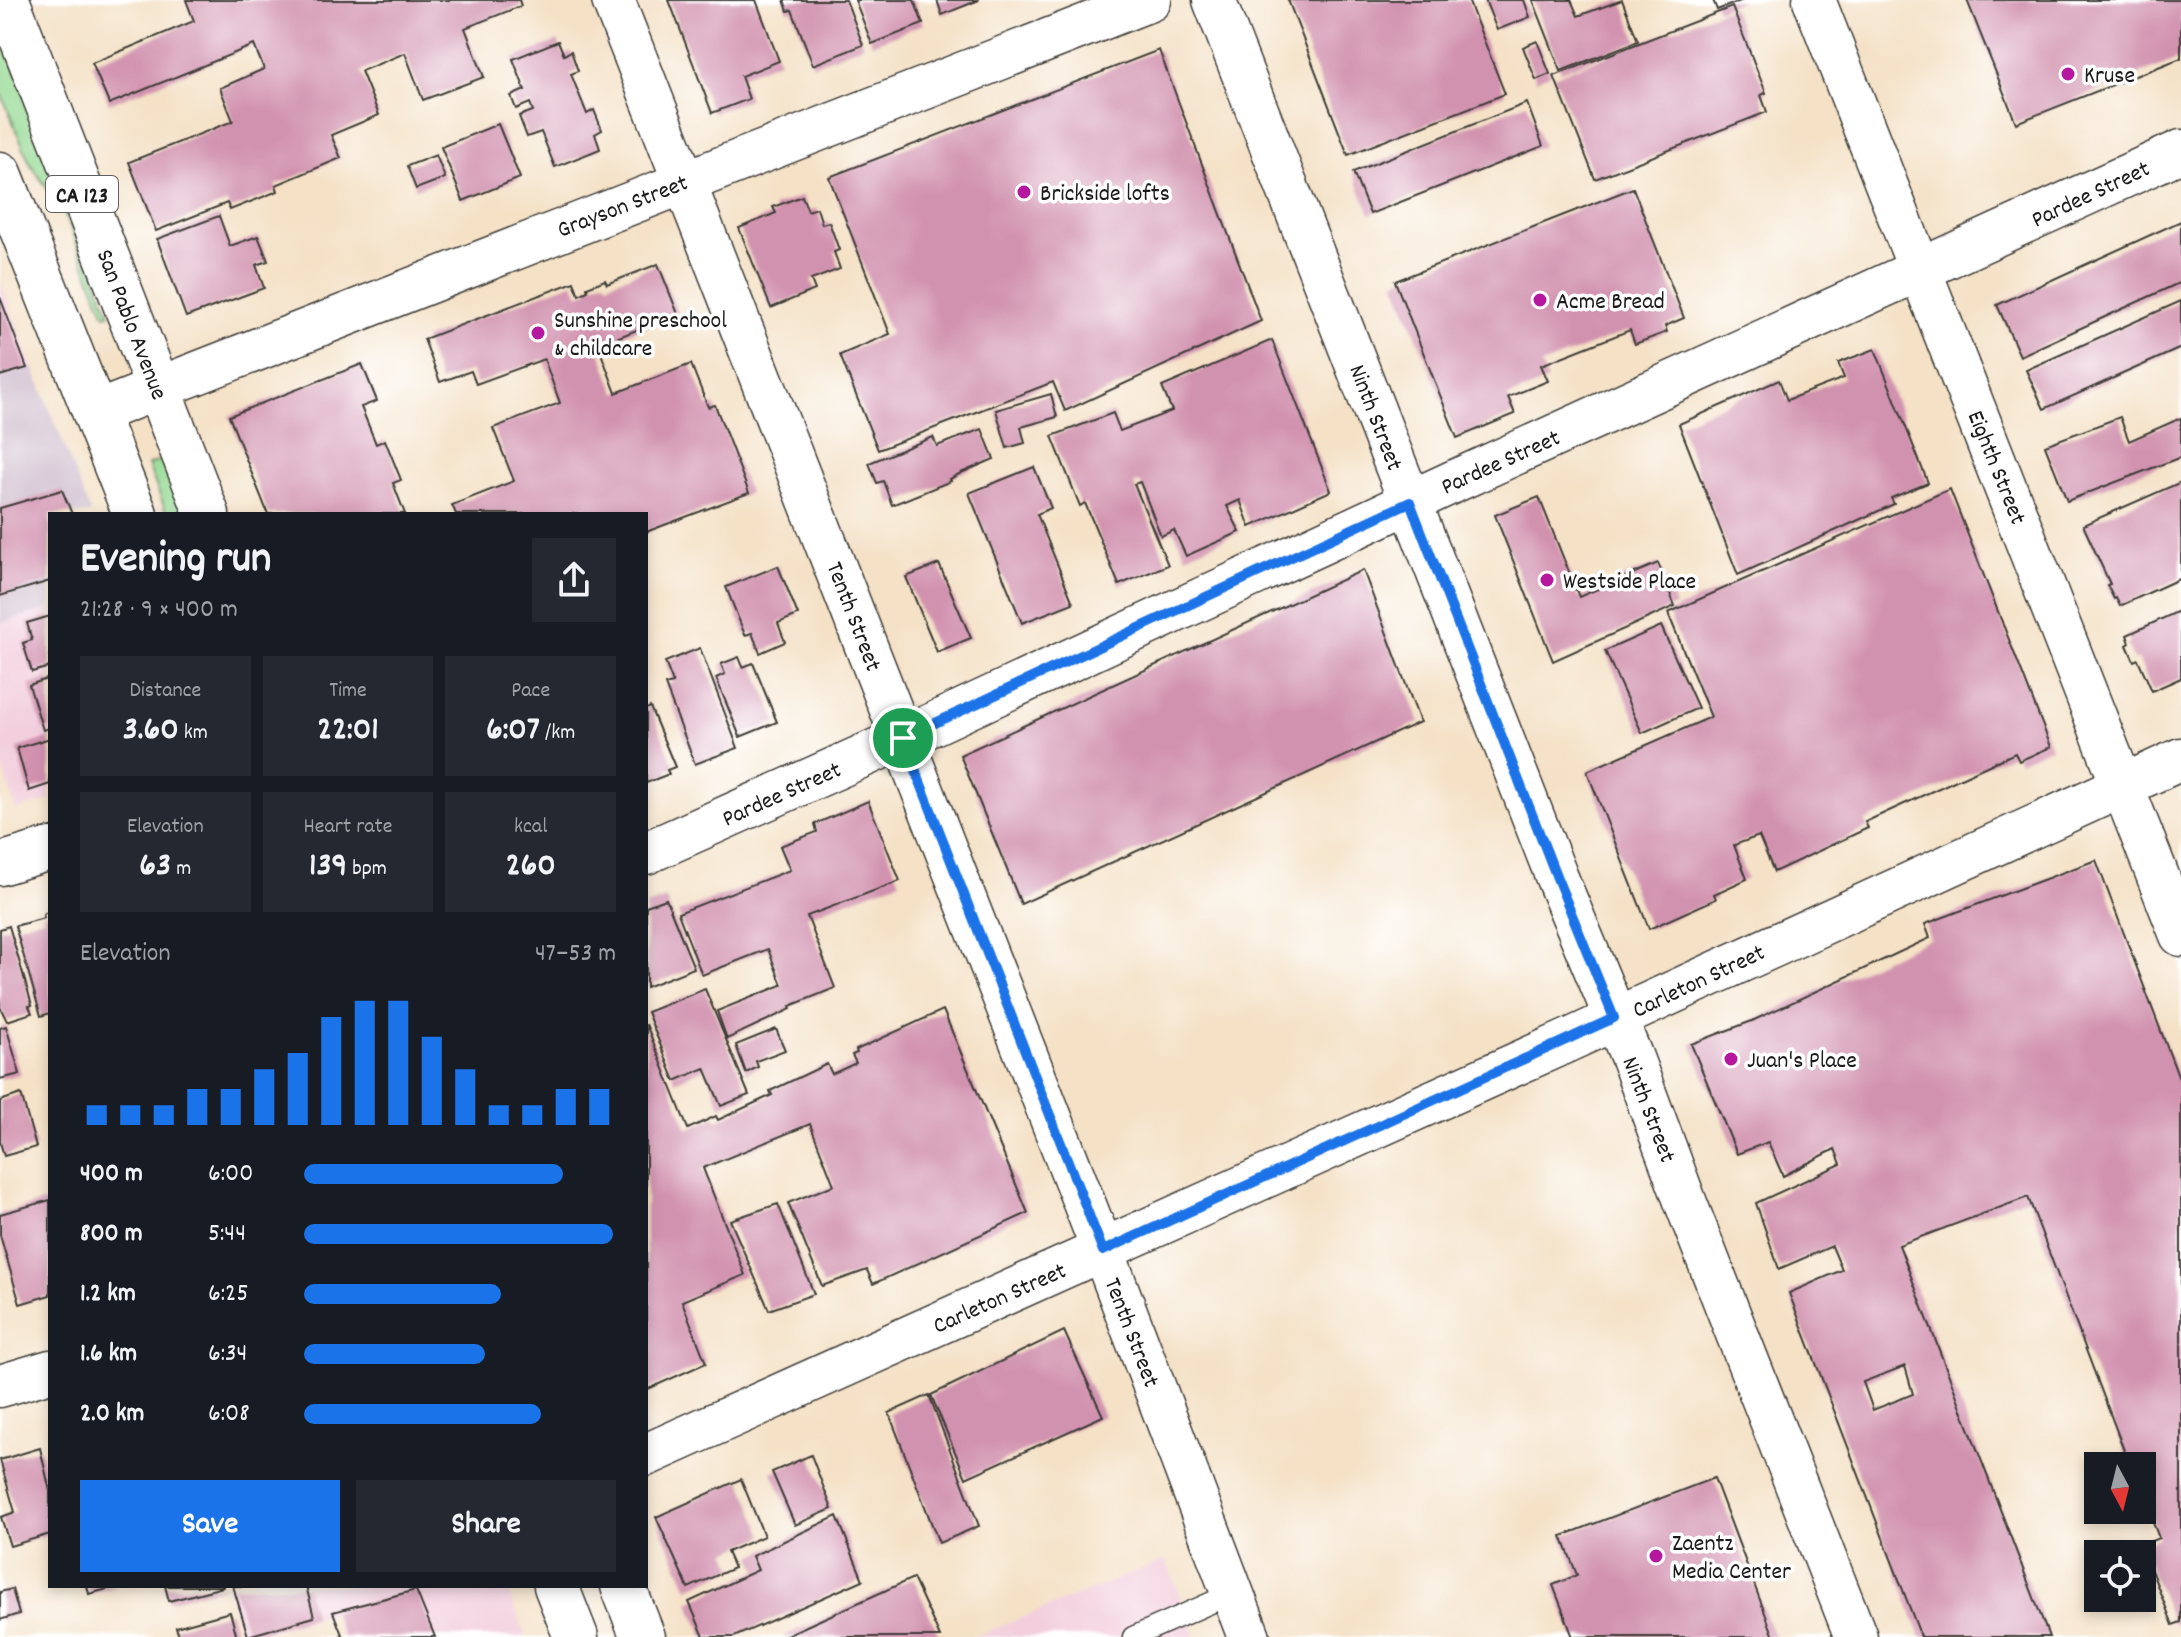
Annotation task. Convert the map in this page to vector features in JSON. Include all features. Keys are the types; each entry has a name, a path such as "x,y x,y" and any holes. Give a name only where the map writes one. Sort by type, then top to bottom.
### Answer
{"main road":[{"name":"San Pablo Avenue","path":"7,0 206,512"},
{"name":"CA 123","path":"0,174 134,512"},
{"path":"557,1588 576,1637"},
{"path":"624,1588 643,1637"}],"street":[{"name":"Tenth Street","path":"613,0 1103,1251 1249,1637"},
{"name":"Grayson Street","path":"95,413 1150,0"},
{"name":"Ninth Street","path":"1214,0 1856,1637"},
{"name":"Eighth Street","path":"1814,0 2181,935"},
{"name":"Pardee Street","path":"648,852 2181,151"},
{"name":"Carleton Street","path":"648,1454 1103,1251 2181,759"},
{"path":"0,864 48,850"},
{"path":"0,1386 48,1372"}],"lane":[{"path":"1133,1637 1233,1593"}],"shaded area":[{"path":"0,281 33,367 0,377"},
{"path":"33,367 90,512 48,512 48,609 0,623 0,377"},
{"path":"48,609 48,801 16,810 0,757 0,623"},
{"path":"1166,1560 1196,1637 974,1637"},
{"path":"228,1588 507,1588 526,1637 342,1637 332,1613 241,1637"}],"green space":[{"path":"0,31 110,314 105,315 66,217 30,163 0,91"},
{"path":"167,458 187,512 166,512 148,465"}],"building":[{"path":"186,0 519,0 521,6 465,28 484,77 423,100 405,53 361,71 379,115 331,135 341,158 276,185 278,191 230,210 227,203 156,231 129,162 233,121 220,88 264,69 254,45 109,104 92,63 194,21"},
{"path":"669,0 756,0 779,61 741,76 749,99 712,113"},
{"path":"784,0 846,0 863,45 813,65 792,10 788,11"},
{"path":"855,0 914,0 923,24 872,44"},
{"path":"937,0 979,0 942,15"},
{"path":"1288,0 1468,0 1505,94 1348,155"},
{"path":"1485,0 1524,0 1530,17 1497,30"},
{"path":"1533,0 1571,0 1578,16 1622,0 1638,41 1561,71"},
{"path":"1713,0 1743,0 1717,10"},
{"name":"Kruse","path":"1967,0 2181,0 2181,58 2016,123"},
{"path":"1732,7 1766,93 1761,95 1767,112 1595,179 1554,76"},
{"path":"558,41 564,55 571,51 578,71 571,74 587,114 594,110 602,130 595,134 600,149 555,167 541,132 527,137 519,116 533,111 530,103 516,109 511,96 525,90 513,59"},
{"path":"1537,41 1550,74 1536,80 1523,47"},
{"path":"1159,50 1261,321 1065,411 1053,382 878,450 840,355 890,334 829,177"},
{"path":"1527,103 1543,146 1370,214 1353,172"},
{"path":"498,124 520,178 463,201 441,147"},
{"path":"436,155 445,178 416,189 407,166"},
{"name":"Acme Bread","path":"1633,188 1684,318 1665,326 1667,332 1635,344 1630,330 1541,365 1548,381 1508,397 1515,414 1457,438 1395,281"},
{"path":"802,196 808,211 817,208 822,224 829,222 839,250 834,252 840,269 811,280 815,290 771,308 739,228 776,213 773,207"},
{"path":"219,216 230,246 258,236 268,261 256,265 264,288 186,317 157,239"},
{"path":"2181,221 2181,282 2020,356 1997,305"},
{"path":"658,264 678,314 598,345 616,393 691,364 708,407 715,405 749,493 648,531 648,512 455,512 452,505 514,481 493,428 560,403 544,359 476,384 471,371 440,382 424,339 574,282 579,295 588,291 587,287 605,280 607,284"},
{"path":"0,297 27,368 0,376"},
{"path":"2181,301 2181,348 2044,409 2026,370"},
{"path":"1272,340 1331,491 1250,527 1240,500 1227,506 1240,532 1186,556 1174,530 1161,536 1140,482 1134,484 1168,565 1119,585 1085,503 1080,506 1052,436 1113,413 1120,431 1172,411 1162,387"},
{"path":"1875,349 1928,483 1891,498 1894,504 1738,575 1679,424 1779,380 1787,400 1844,378 1838,363"},
{"path":"362,364 377,401 361,407 376,444 385,440 401,480 393,483 404,512 267,512 229,416"},
{"path":"1051,394 1057,417 1021,427 1025,443 1007,448 996,410"},
{"path":"2120,417 2129,441 2181,418 2181,457 2067,501 2045,445"},
{"path":"982,429 994,459 892,505 883,481 877,483 869,463 933,437 937,446"},
{"path":"1034,467 1051,508 1037,514 1073,603 1022,623 969,493"},
{"path":"2181,482 2181,578 2120,606 2107,585 2110,584 2083,525"},
{"path":"1950,489 2051,747 2019,761 2015,753 1865,822 1868,828 1774,872 1759,836 1734,845 1747,879 1714,894 1716,899 1649,929 1587,771 1711,717 1668,613"},
{"path":"62,490 71,512 48,512 48,582 0,596 0,508"},
{"name":"Westside Place","path":"1539,497 1579,597 1658,563 1675,606 1553,661 1495,515"},
{"path":"939,564 971,638 937,652 906,577"},
{"path":"778,566 798,615 778,623 785,642 760,653 752,633 745,635 726,587"},
{"path":"1363,570 1420,722 1021,904 960,755"},
{"path":"2181,610 2181,678 2152,691 2138,659 2134,661 2127,645 2130,643 2127,635"},
{"path":"48,617 48,668 32,672 23,643 32,640 27,623"},
{"path":"1661,626 1698,708 1642,733 1605,651"},
{"path":"700,648 738,748 695,764 665,685 673,683 665,662"},
{"path":"739,657 743,667 753,663 777,722 740,737 716,678 725,674 721,664"},
{"path":"48,679 48,729 43,730 29,685"},
{"path":"648,708 675,767 667,770 669,774 648,782"},
{"path":"48,739 48,785 29,791 17,748"},
{"path":"868,801 900,881 807,916 835,988 790,1006 791,1009 727,1039 717,1011 782,985 768,949 702,975 678,913 790,870 780,846 817,832 815,824"},
{"path":"2096,860 2181,1084 2181,1622 2173,1625 2156,1582 2154,1540 2159,1538 2153,1524 2156,1524 2156,1452 2125,1452 2028,1197 1899,1245 2049,1637 1921,1637 1789,1293 1842,1270 1832,1246 1779,1269 1756,1203 1841,1164 1835,1149 1783,1176 1768,1142 1737,1154 1691,1044 1752,1021 1930,938 1925,924","holes":["1905,1366 1913,1394 1873,1410 1863,1382"]},
{"path":"666,899 694,968 648,986 648,905"},
{"path":"48,912 48,1014 41,1016 15,926 44,918 43,914"},
{"path":"9,926 32,1013 7,1021 0,1007 0,929"},
{"path":"705,989 749,1095 721,1106 705,1068 675,1081 648,1012"},
{"path":"943,1010 1028,1213 873,1284 867,1270 822,1286 788,1203 834,1185 810,1124 703,1168 745,1275 682,1301 706,1363 648,1389 648,1029 688,1129 716,1116 718,1120 772,1095 770,1091 827,1064 832,1074 856,1063 852,1055 857,1053 856,1050"},
{"path":"6,1026 20,1074 0,1079 0,1028"},
{"path":"776,1029 785,1050 756,1061 758,1067 746,1073 736,1045"},
{"path":"21,1094 36,1147 4,1156 0,1142 0,1101"},
{"path":"48,1201 48,1296 20,1304 0,1235 0,1214"},
{"path":"778,1204 814,1294 769,1310 730,1220"},
{"path":"1064,1331 1103,1416 966,1478 931,1395"},
{"path":"929,1395 979,1526 939,1543 889,1413"},
{"path":"40,1448 48,1482 48,1535 10,1546 1,1517 15,1512 0,1460"},
{"path":"811,1455 832,1509 795,1525 772,1472"},
{"name":"Zaentz Media Center","path":"1714,1478 1774,1637 1573,1637 1553,1585 1577,1575 1562,1536"},
{"path":"741,1479 764,1536 727,1552 734,1568 688,1588 656,1517"},
{"path":"837,1516 863,1580 734,1637 704,1637 689,1602 758,1570 752,1556"},
{"path":"913,1578 940,1637 782,1637"},
{"path":"88,1588 111,1588 89,1594"},
{"path":"166,1588 219,1588 169,1601"},
{"path":"234,1588 307,1588 314,1617 248,1636"},
{"path":"12,1589 19,1614 0,1620 0,1592"},
{"path":"416,1590 435,1637 343,1637 333,1612"},
{"path":"230,1612 237,1637 179,1637 176,1627"}],"place":[{"name":"Kruse","path":"2068,74"},
{"name":"Brickside lofts","path":"1024,192"},
{"name":"Acme Bread","path":"1540,300"},
{"name":"Sunshine preschool & childcare","path":"538,333"},
{"name":"Westside Place","path":"1547,580"},
{"name":"Juan's Place","path":"1731,1059"},
{"name":"Zaentz Media Center","path":"1656,1556"}],"route":[{"path":"1410,502 1614,1018 1103,1251 903,738 1410,502"}]}
